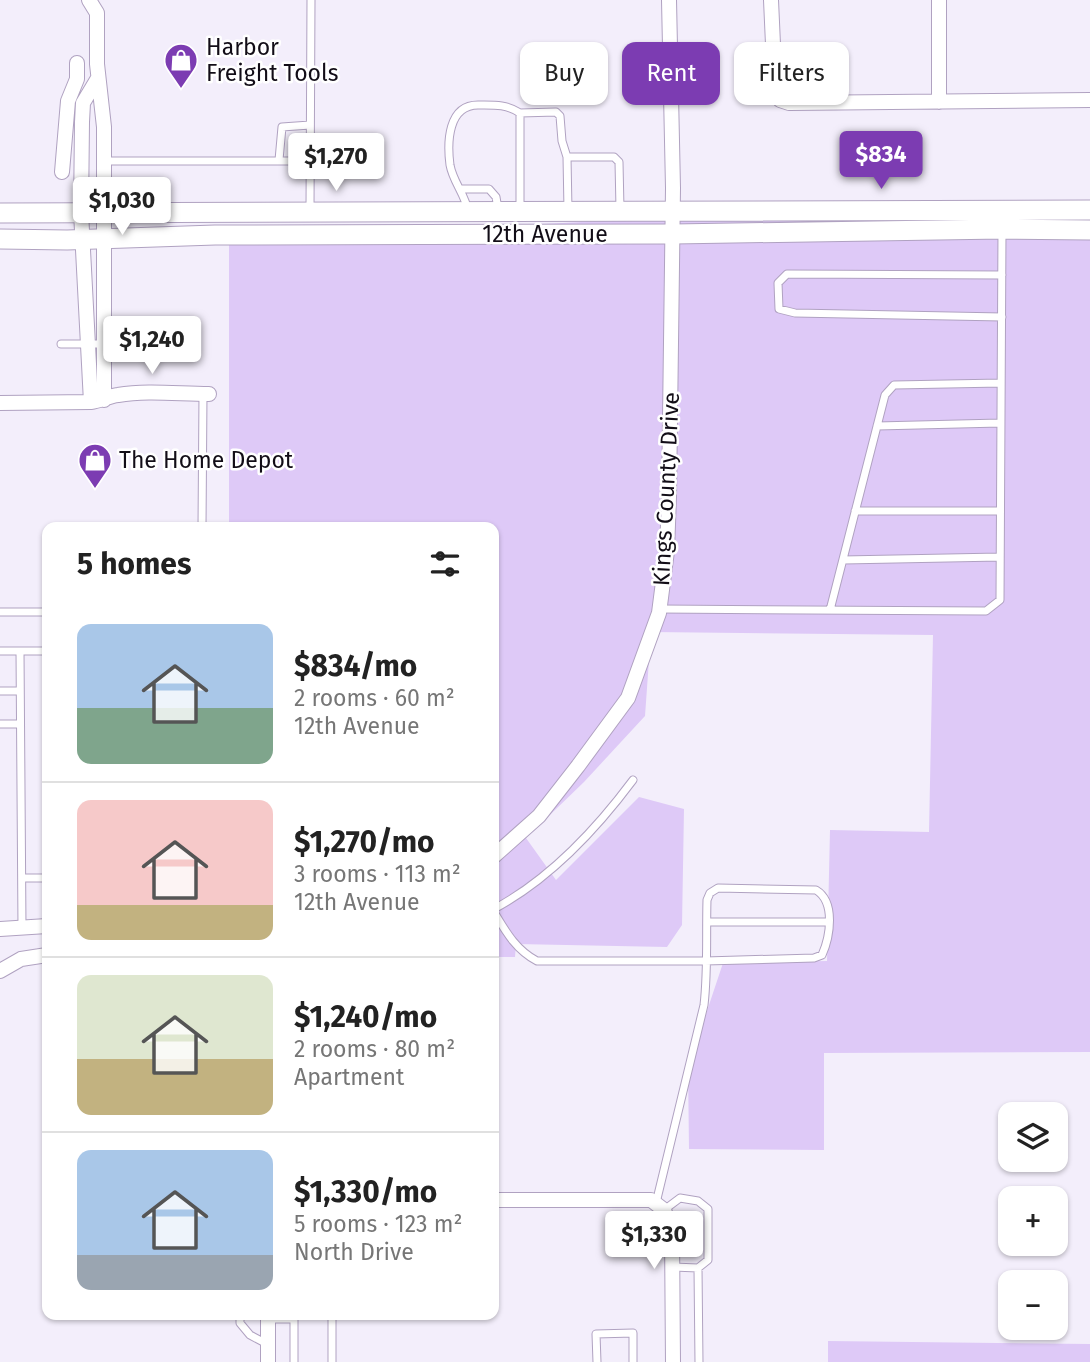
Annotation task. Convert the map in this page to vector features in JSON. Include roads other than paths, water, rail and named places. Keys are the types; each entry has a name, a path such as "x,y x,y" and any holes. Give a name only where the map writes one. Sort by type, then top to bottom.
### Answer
{"main road":[{"name":"12th Avenue","path":"0,213 1090,210"},
{"path":"215,235 225,226 284,224 310,214"},
{"name":"12th Avenue","path":"0,239 215,235 1090,230"}],"street":[{"path":"89,0 97,13 98,78 103,104 104,238 96,344 97,401"},
{"name":"Kings County Drive","path":"499,851 538,816 628,698 659,609 667,551 669,497 673,212 669,0"},
{"path":"771,0 775,89 780,100 798,104 1090,100"},
{"path":"939,0 939,102"},
{"path":"62,172 68,101 77,79 78,63"},
{"path":"96,344 81,212 83,103 98,78"},
{"path":"0,402 97,401 115,395 134,394 206,394"},
{"path":"0,929 42,926"},
{"path":"0,971 20,959 42,957"},
{"path":"499,1200 651,1200 660,1207 672,1233 673,1362"},
{"path":"268,1320 268,1362"}],"lane":[{"path":"310,214 311,0"},
{"path":"469,213 450,166 452,121 468,105 504,105 520,113 556,112 560,116 562,141 567,157 568,213"},
{"path":"520,113 520,213"},
{"path":"279,160 282,127 310,125"},
{"path":"567,157 614,157 619,163 620,213"},
{"path":"104,160 310,160"},
{"path":"460,189 489,189 496,197 499,213"},
{"path":"659,609 986,611 1000,600 1002,229"},
{"path":"1002,275 787,274 778,282 779,309 795,313 1002,317"},
{"path":"61,344 134,344"},
{"path":"830,610 884,395 894,385 1001,383"},
{"path":"202,522 206,394"},
{"path":"877,426 1000,424"},
{"path":"855,511 1000,511"},
{"path":"843,560 1000,557"},
{"path":"0,612 42,612"},
{"path":"0,651 42,651"},
{"path":"20,651 22,927"},
{"path":"0,691 20,691"},
{"path":"0,724 20,724"},
{"path":"499,908 537,881 582,842 633,780"},
{"path":"22,878 42,878"},
{"path":"499,919 513,942 524,954 537,961 705,961 814,958 822,955 826,945 829,922 828,904 824,895 816,890 718,888 710,892 707,900 707,922 705,961 704,1005 660,1207"},
{"path":"707,922 829,922"},
{"path":"660,1207 680,1198 698,1200 708,1209 708,1260 698,1268 672,1267"},
{"path":"698,1268 699,1362"},
{"path":"240,1320 240,1324 250,1335 268,1344"},
{"path":"294,1362 296,1320"},
{"path":"332,1320 332,1362"},
{"path":"597,1362 596,1334 633,1333 633,1362"}],"place":[{"name":"Harbor Freight Tools","path":"181,90"},
{"name":"The Home Depot","path":"95,490"}]}
